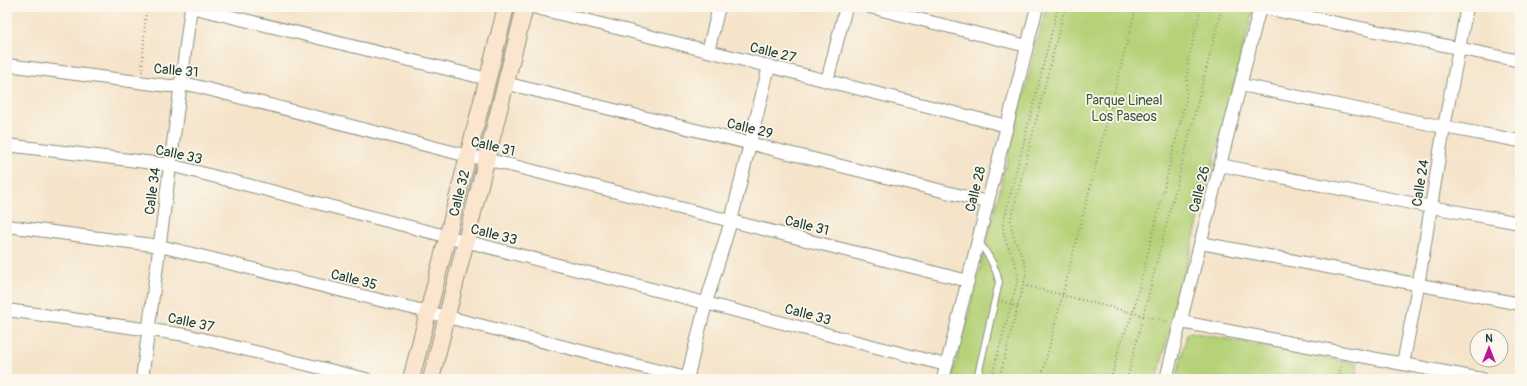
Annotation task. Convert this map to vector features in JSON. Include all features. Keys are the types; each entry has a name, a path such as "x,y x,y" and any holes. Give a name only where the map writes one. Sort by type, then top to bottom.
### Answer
{"street":[{"path":"191,7 488,79"},
{"name":"Calle 34","path":"142,379 191,7"},
{"name":"Calle 32","path":"411,379 506,7"},
{"name":"Calle 32","path":"431,379 525,7"},
{"name":"Calle 27","path":"532,7 1007,126"},
{"path":"708,51 719,7"},
{"path":"827,81 846,7"},
{"path":"870,7 1027,46"},
{"name":"Calle 28","path":"943,379 1037,7"},
{"path":"1260,7 1520,61"},
{"name":"Calle 26","path":"1166,379 1260,7"},
{"name":"Calle 24","path":"1403,364 1418,286 1444,126 1467,7"},
{"name":"Calle 31","path":"7,65 169,86 192,85 468,156 486,159 968,281"},
{"path":"688,379 706,302 731,221 768,66"},
{"name":"Calle 29","path":"506,83 988,202"},
{"path":"1241,84 1520,141"},
{"name":"Calle 33","path":"7,145 170,165 465,242 706,302 946,366"},
{"path":"1220,165 1520,223"},
{"name":"Calle 35","path":"7,226 160,246 428,312 688,379"},
{"path":"1201,242 1418,286 1520,304"},
{"name":"Calle 37","path":"7,310 186,335 366,379"},
{"path":"1181,322 1482,379"}],"lane":[{"path":"977,379 999,282 997,271 993,263 978,241"}],"path":[{"path":"142,82 146,7"},
{"path":"991,379 1018,279 1017,267 1006,245 1003,224 1058,7"},
{"path":"999,379 1018,307 1026,268 1012,234 1011,219 1065,7"},
{"path":"1041,379 1136,7"},
{"path":"1111,379 1120,344 1133,313 1186,99 1188,61 1201,7"},
{"path":"1127,379 1222,7"},
{"path":"1023,285 1168,322"},
{"path":"1011,304 1018,307"},
{"path":"1338,379 1342,360"}],"green space":[{"name":"Parque Lineal Los Paseos","path":"1046,7 1254,7 1157,379 952,379"},
{"path":"1190,332 1358,364 1356,379 1176,379 1187,334"}]}
